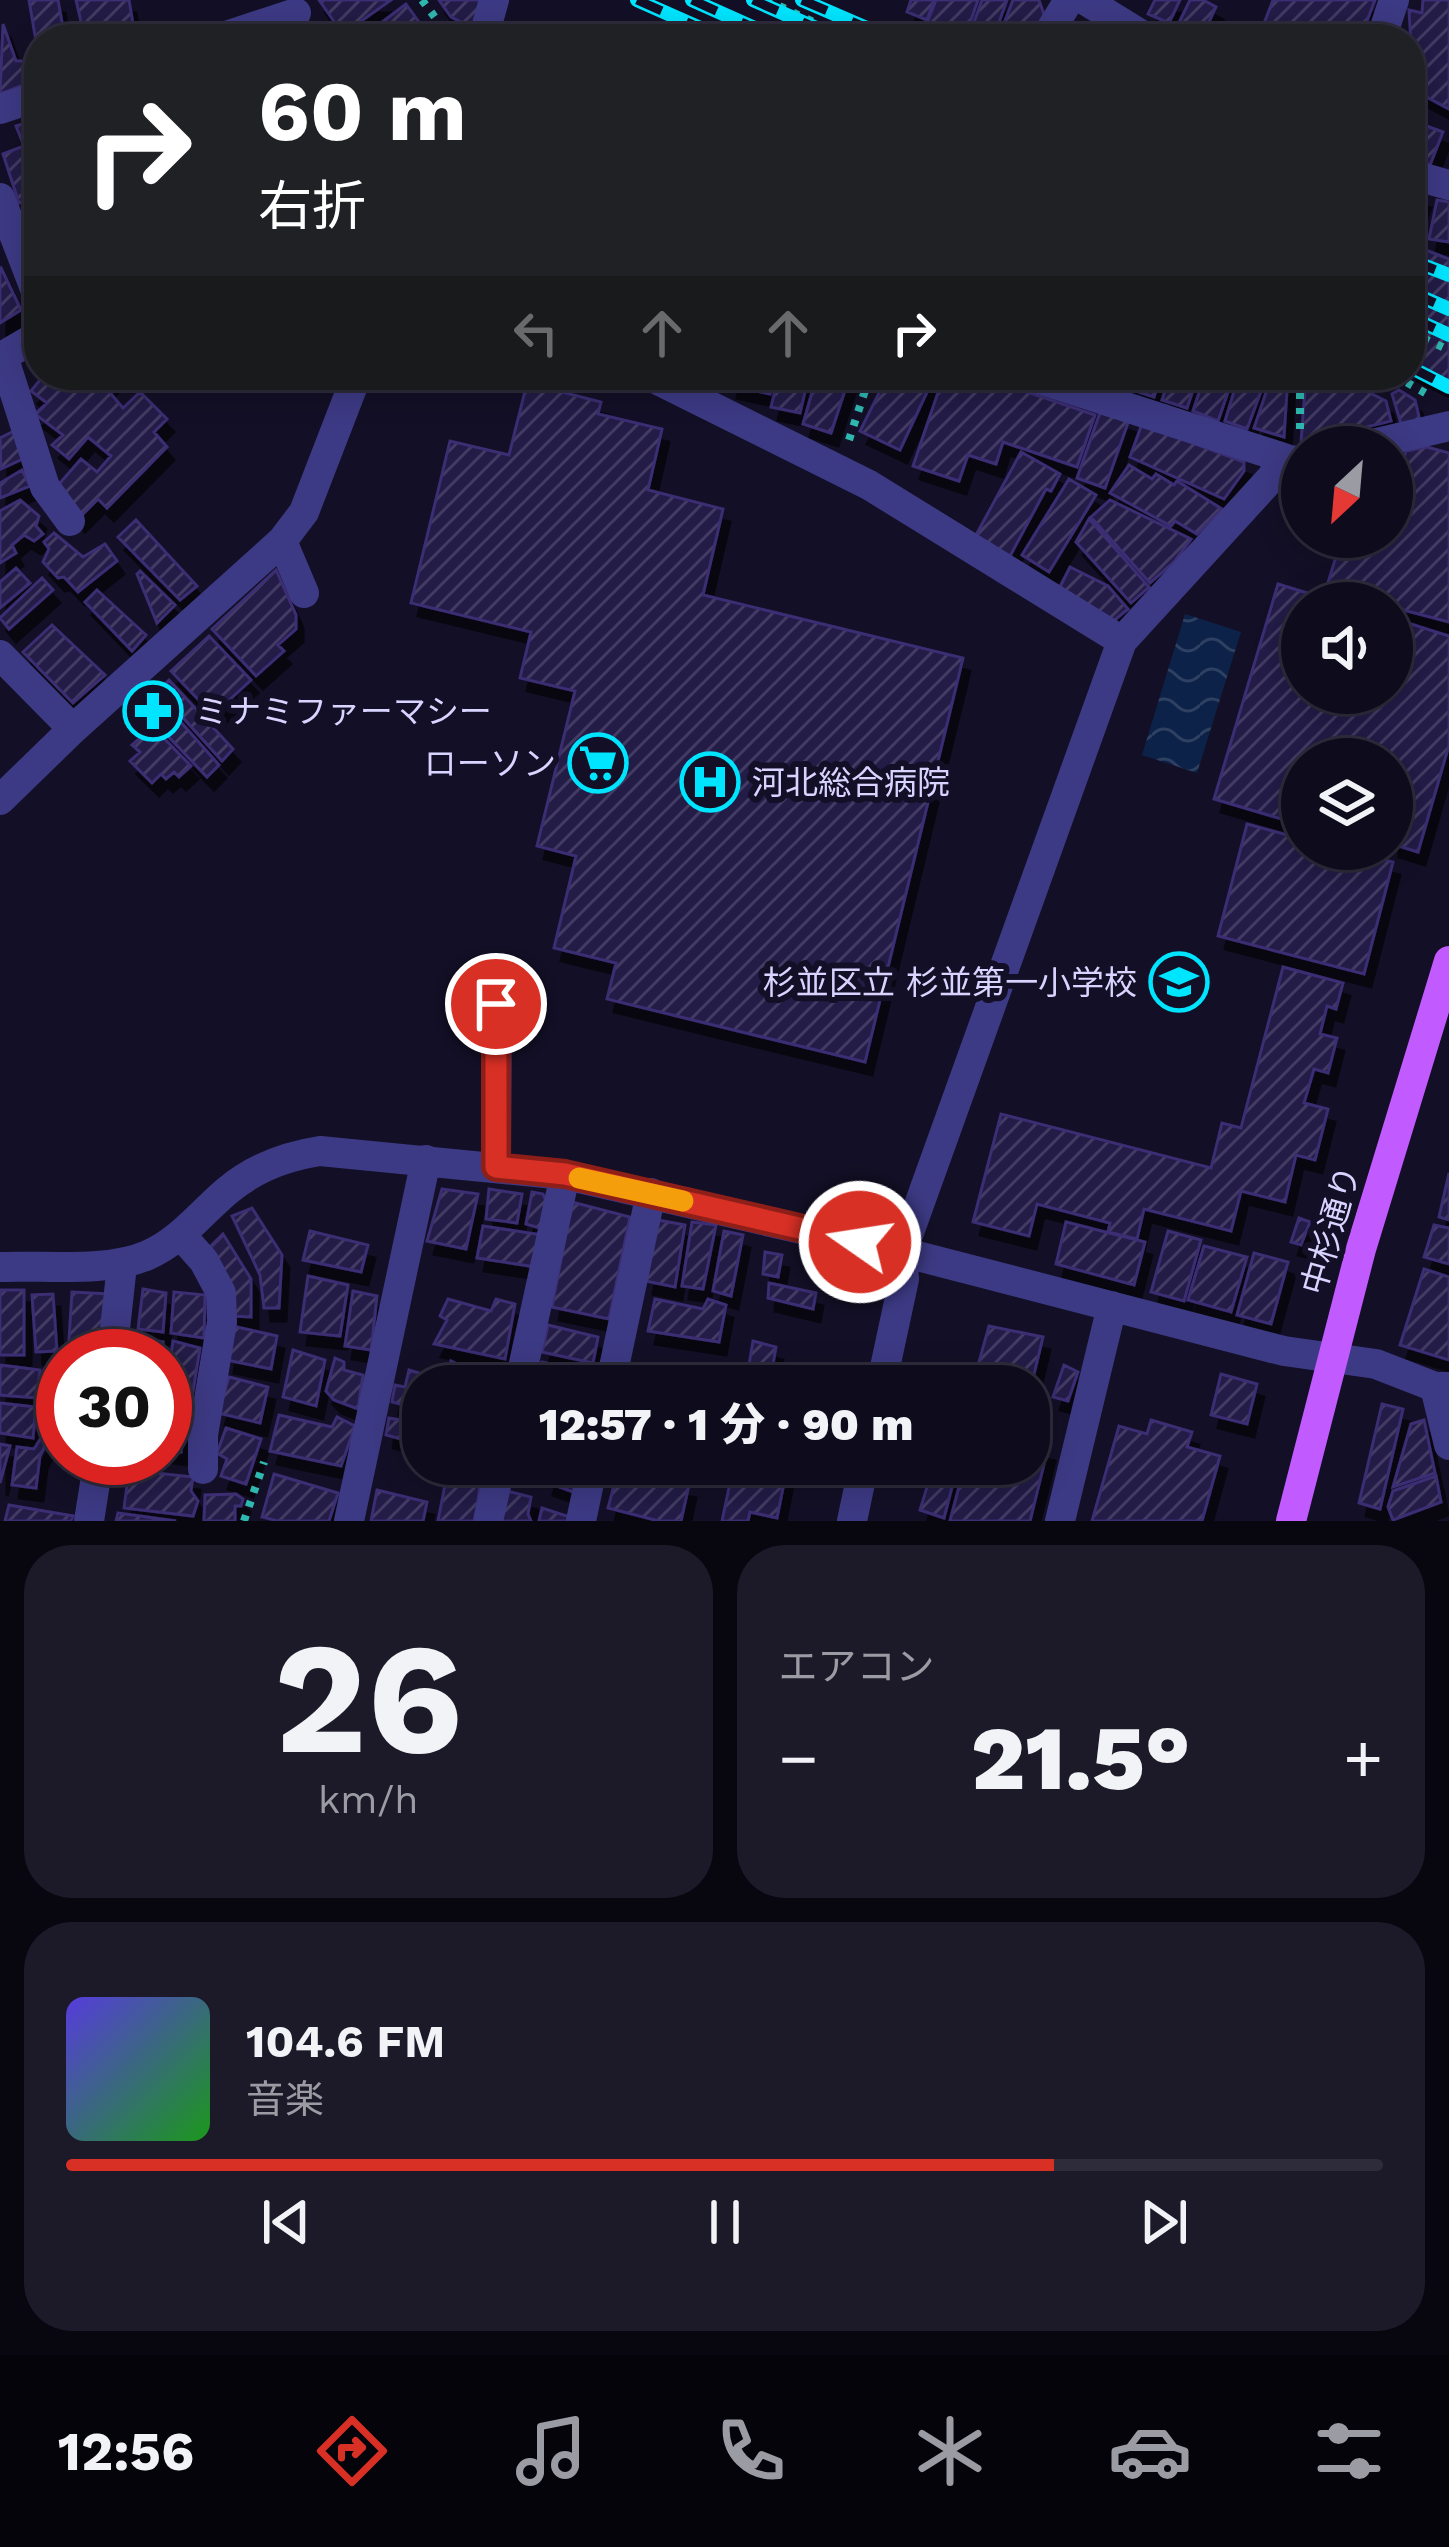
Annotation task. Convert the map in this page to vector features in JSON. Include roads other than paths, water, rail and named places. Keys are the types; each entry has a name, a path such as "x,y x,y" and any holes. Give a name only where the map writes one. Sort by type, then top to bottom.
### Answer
{"main road":[{"name":"中杉通り","path":"1291,1521 1332,1356 1449,962"}],"street":[{"path":"1085,0 1124,24"},
{"path":"253,24 293,7"},
{"path":"0,198 24,260"},
{"path":"2,357 45,487 70,520"},
{"path":"0,800 73,728 282,541 304,512 351,390"},
{"path":"679,390 839,470 1122,641"},
{"path":"1074,390 1281,455"},
{"path":"1413,435 1449,427"},
{"path":"886,1365 904,1279 902,1252 1122,641 1281,469"},
{"path":"282,541 304,593"},
{"path":"0,655 73,728"},
{"path":"496,1004 496,1167"},
{"path":"0,1267 122,1265 152,1254 181,1235 231,1188 288,1156 320,1151 565,1174 902,1252 1284,1351 1376,1364 1442,1387 1449,1445"},
{"path":"350,1521 426,1160"},
{"path":"524,1365 565,1174"},
{"path":"614,1365 651,1193"},
{"path":"181,1235 204,1261 221,1293 222,1322 202,1469"},
{"path":"115,1329 122,1265"},
{"path":"1060,1521 1112,1306"},
{"path":"89,1521 94,1485"},
{"path":"488,1521 496,1485"},
{"path":"581,1521 589,1485"},
{"path":"852,1521 860,1485"}],"water":[{"path":"1185,614 1241,632 1197,773 1142,755"}],"railway":[{"path":"637,0 691,24"},
{"path":"692,0 746,24"},
{"path":"753,0 807,24"},
{"path":"802,0 857,24"},
{"path":"1425,266 1449,275"},
{"path":"1425,299 1449,309"},
{"path":"1425,324 1449,335"},
{"path":"1425,375 1449,387"}],"place":[{"name":"ミナミファーマシー","path":"153,711"},
{"name":"ローソン","path":"598,763"},
{"name":"河北総合病院","path":"710,782"},
{"name":"杉並区立 杉並第一小学校","path":"1179,982"}]}
